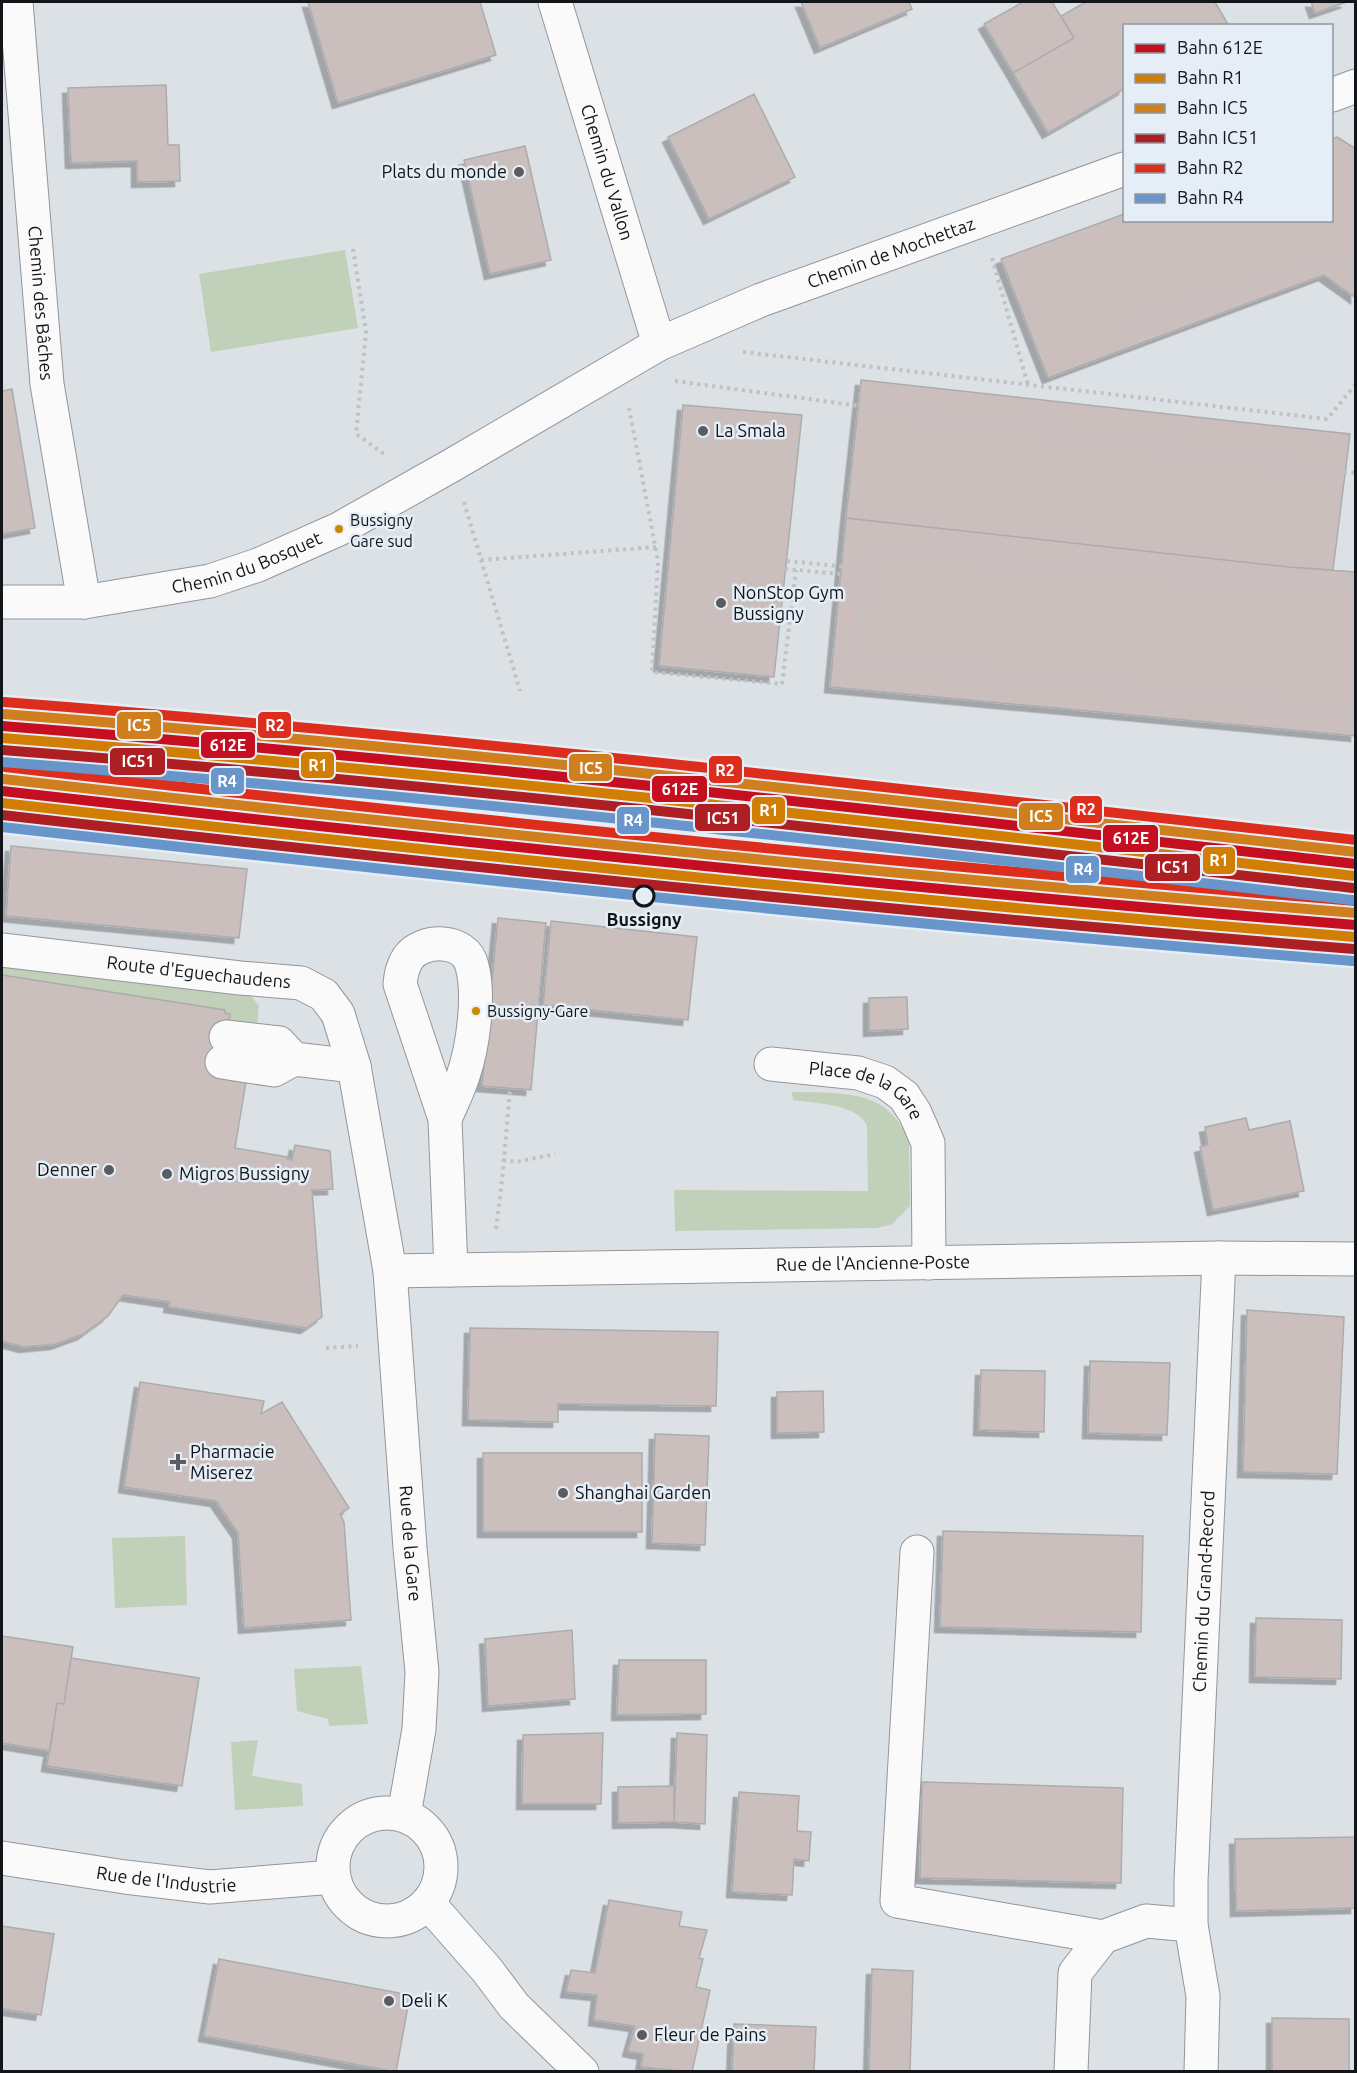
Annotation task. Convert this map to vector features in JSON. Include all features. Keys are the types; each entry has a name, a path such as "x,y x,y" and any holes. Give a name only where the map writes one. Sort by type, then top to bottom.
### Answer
{"street":[{"name":"Chemin des Bâches","path":"16,2 47,384 84,602"},
{"name":"Chemin du Vallon","path":"555,2 659,344"},
{"path":"1333,95 1356,86"},
{"name":"Chemin de Mochettaz","path":"659,344 761,300 1123,171"},
{"name":"Chemin du Bosquet","path":"2,602 84,602 210,581 258,565 339,529 659,344"},
{"name":"Route d'Eguechaudens","path":"2,950 301,983 324,995 338,1014 354,1066 390,1271"},
{"path":"224,1050 279,1043 294,1059 354,1066"},
{"name":"Place de la Gare","path":"771,1064 858,1073 885,1082 904,1096 915,1113 928,1143 929,1263"},
{"path":"445,1119 451,1270"},
{"name":"Rue de l'Ancienne-Poste","path":"390,1271 1219,1258 1356,1259"},
{"name":"Chemin du Grand-Record","path":"1201,2072 1203,1996 1191,1925 1191,1869 1219,1258"},
{"name":"Rue de la Gare","path":"390,1271 410,1548 422,1672 419,1729 404,1815"},
{"path":"917,1552 897,1901 1103,1937"},
{"path":"382,1813 404,1815 423,1826 436,1843 442,1864 439,1885 428,1903 412,1916 393,1922 372,1920 354,1911 341,1896 333,1877 334,1854 344,1834 361,1820 382,1813"},
{"name":"Rue de l'Industrie","path":"2,1858 125,1877 210,1887 333,1877"},
{"path":"428,1903 487,1970 514,2006 582,2072"},
{"path":"1071,2072 1075,1973 1103,1937 1146,1920 1191,1925"}],"path":[{"path":"989,247 1028,385"},
{"path":"353,249 366,332 357,434 389,457"},
{"path":"1134,327 1332,260 1356,275"},
{"path":"736,351 1327,419 1356,384"},
{"path":"674,381 1356,473"},
{"path":"627,399 658,561 652,672 782,684 796,570"},
{"path":"454,464 520,691"},
{"path":"481,560 656,547"},
{"path":"1356,588 868,549 856,660 1356,713"},
{"path":"787,561 866,569"},
{"path":"785,569 840,574"},
{"path":"476,802 646,816"},
{"path":"517,1007 524,920"},
{"path":"495,1237 514,1042"},
{"path":"503,1160 516,1162 555,1154"}],"green space":[{"path":"345,250 358,328 211,352 199,274"},
{"path":"2,967 245,993 251,996 259,1006 257,1026 229,1020 230,1014 225,1013 225,1010 2,975"},
{"path":"792,1092 846,1094 862,1097 890,1112 901,1126 909,1144 910,1206 891,1225 876,1228 675,1231 674,1190 868,1191 867,1126 862,1119 845,1109 793,1100"},
{"path":"185,1536 187,1605 115,1608 112,1538"},
{"path":"361,1666 368,1724 329,1726 328,1719 297,1711 294,1669"},
{"path":"258,1740 252,1776 302,1784 303,1806 235,1810 231,1742"}],"building":[{"path":"308,2 480,2 496,55 338,103"},
{"path":"801,2 909,2 912,9 820,48"},
{"path":"1023,2 1052,2 1074,38 1013,73 984,24"},
{"path":"1086,2 1215,2 1228,24 1123,24 1123,90 1048,133 1013,73 1074,38 1061,16"},
{"path":"1311,2 1347,2 1315,13"},
{"path":"166,85 168,145 179,145 180,181 137,182 137,161 71,163 68,88"},
{"path":"754,94 795,177 709,219 668,137"},
{"path":"1337,137 1356,149 1356,298 1324,275 1048,378 1001,259 1123,214 1123,222 1333,222 1333,139"},
{"path":"525,146 551,260 490,274 464,160"},
{"path":"861,380 1350,434 1333,570 846,518"},
{"path":"12,389 35,528 2,534 2,391"},
{"path":"683,405 802,415 774,677 659,666"},
{"path":"846,518 1289,567 1356,572 1356,736 830,687"},
{"path":"11,846 247,869 239,938 6,916"},
{"path":"498,918 546,923 531,1090 482,1086"},
{"path":"551,921 697,937 688,1020 543,1005"},
{"name":"Migros Bussigny","path":"2,975 225,1010 225,1013 230,1014 221,1066 248,1070 235,1148 287,1157 292,1160 295,1145 330,1151 333,1189 312,1190 322,1317 306,1328 169,1307 170,1302 123,1295 108,1316 83,1334 56,1344 24,1347 2,1341"},
{"path":"907,997 908,1029 869,1031 869,998"},
{"path":"1246,1118 1249,1130 1290,1121 1304,1191 1213,1210 1200,1147 1208,1145 1205,1127"},
{"path":"1247,1310 1344,1317 1337,1474 1243,1472"},
{"path":"470,1328 718,1332 716,1406 558,1404 558,1422 468,1420"},
{"path":"1090,1361 1170,1363 1167,1435 1088,1433"},
{"path":"981,1370 1045,1371 1044,1432 979,1430"},
{"path":"140,1382 264,1401 261,1414 282,1402 349,1508 340,1514 344,1522 351,1620 244,1628 238,1533 216,1501 124,1487"},
{"path":"823,1391 824,1432 777,1433 777,1392"},
{"path":"655,1434 709,1436 705,1545 652,1543"},
{"name":"Shanghai Garden","path":"483,1453 642,1453 642,1532 483,1532"},
{"path":"943,1531 1143,1536 1141,1632 940,1627"},
{"path":"1256,1618 1342,1620 1341,1679 1255,1677"},
{"path":"572,1630 575,1699 488,1706 485,1639"},
{"path":"2,1636 73,1647 64,1704 57,1703 50,1751 2,1743"},
{"path":"71,1658 199,1678 182,1786 47,1766 57,1703 64,1704"},
{"path":"619,1660 706,1660 706,1714 617,1715"},
{"path":"603,1733 601,1804 522,1804 523,1735"},
{"path":"677,1733 707,1735 705,1824 674,1822"},
{"path":"922,1782 1123,1788 1121,1883 920,1878"},
{"path":"674,1786 674,1822 618,1823 618,1787"},
{"path":"739,1792 799,1796 797,1831 811,1832 809,1861 794,1859 792,1895 732,1892"},
{"path":"1356,1837 1356,1908 1236,1911 1235,1839"},
{"path":"609,1900 682,1912 679,1926 707,1930 699,1958 703,1959 696,1987 710,1990 692,2072 641,2067 643,2054 628,2051 635,2026 594,2020 597,1995 566,1992 571,1970 595,1973"},
{"path":"2,1926 54,1934 41,2015 2,2009"},
{"path":"219,1959 410,1995 396,2072 204,2036"},
{"path":"872,1969 913,1971 910,2072 869,2072"},
{"path":"1272,2018 1349,2019 1349,2072 1272,2072"},
{"path":"734,2024 816,2027 814,2072 732,2072"}],"rail line":[{"name":"R2","path":"4,702 511,748 1356,840"},
{"name":"IC5","path":"3,714 511,760 1356,852"},
{"name":"612E","path":"2,726 510,772 849,807 1356,864"},
{"name":"R1","path":"2,738 510,784 1355,876"},
{"name":"IC51","path":"2,750 509,796 847,831 1353,888"},
{"name":"R4","path":"2,762 509,808 1352,900"},
{"name":"R2","path":"5,767 679,840 1356,901"},
{"name":"IC5","path":"3,779 679,852 1356,913"},
{"name":"612E","path":"2,791 678,864 1356,925"},
{"name":"R1","path":"2,803 678,876 1355,937"},
{"name":"IC51","path":"2,815 677,888 1354,949"},
{"name":"R4","path":"2,827 677,900 1353,961"}],"place":[{"name":"Plats du monde","path":"519,172"},
{"name":"La Smala","path":"703,431"},
{"name":"Bussigny Gare sud","path":"339,529"},
{"name":"NonStop Gym Bussigny","path":"721,603"},
{"name":"Bussigny","path":"644,896"},
{"name":"Bussigny-Gare","path":"476,1011"},
{"name":"Denner","path":"109,1170"},
{"name":"Migros Bussigny","path":"167,1174"},
{"name":"Pharmacie Miserez","path":"178,1462"},
{"name":"Shanghai Garden","path":"563,1493"},
{"name":"Deli K","path":"389,2001"},
{"name":"Fleur de Pains","path":"642,2035"}]}
